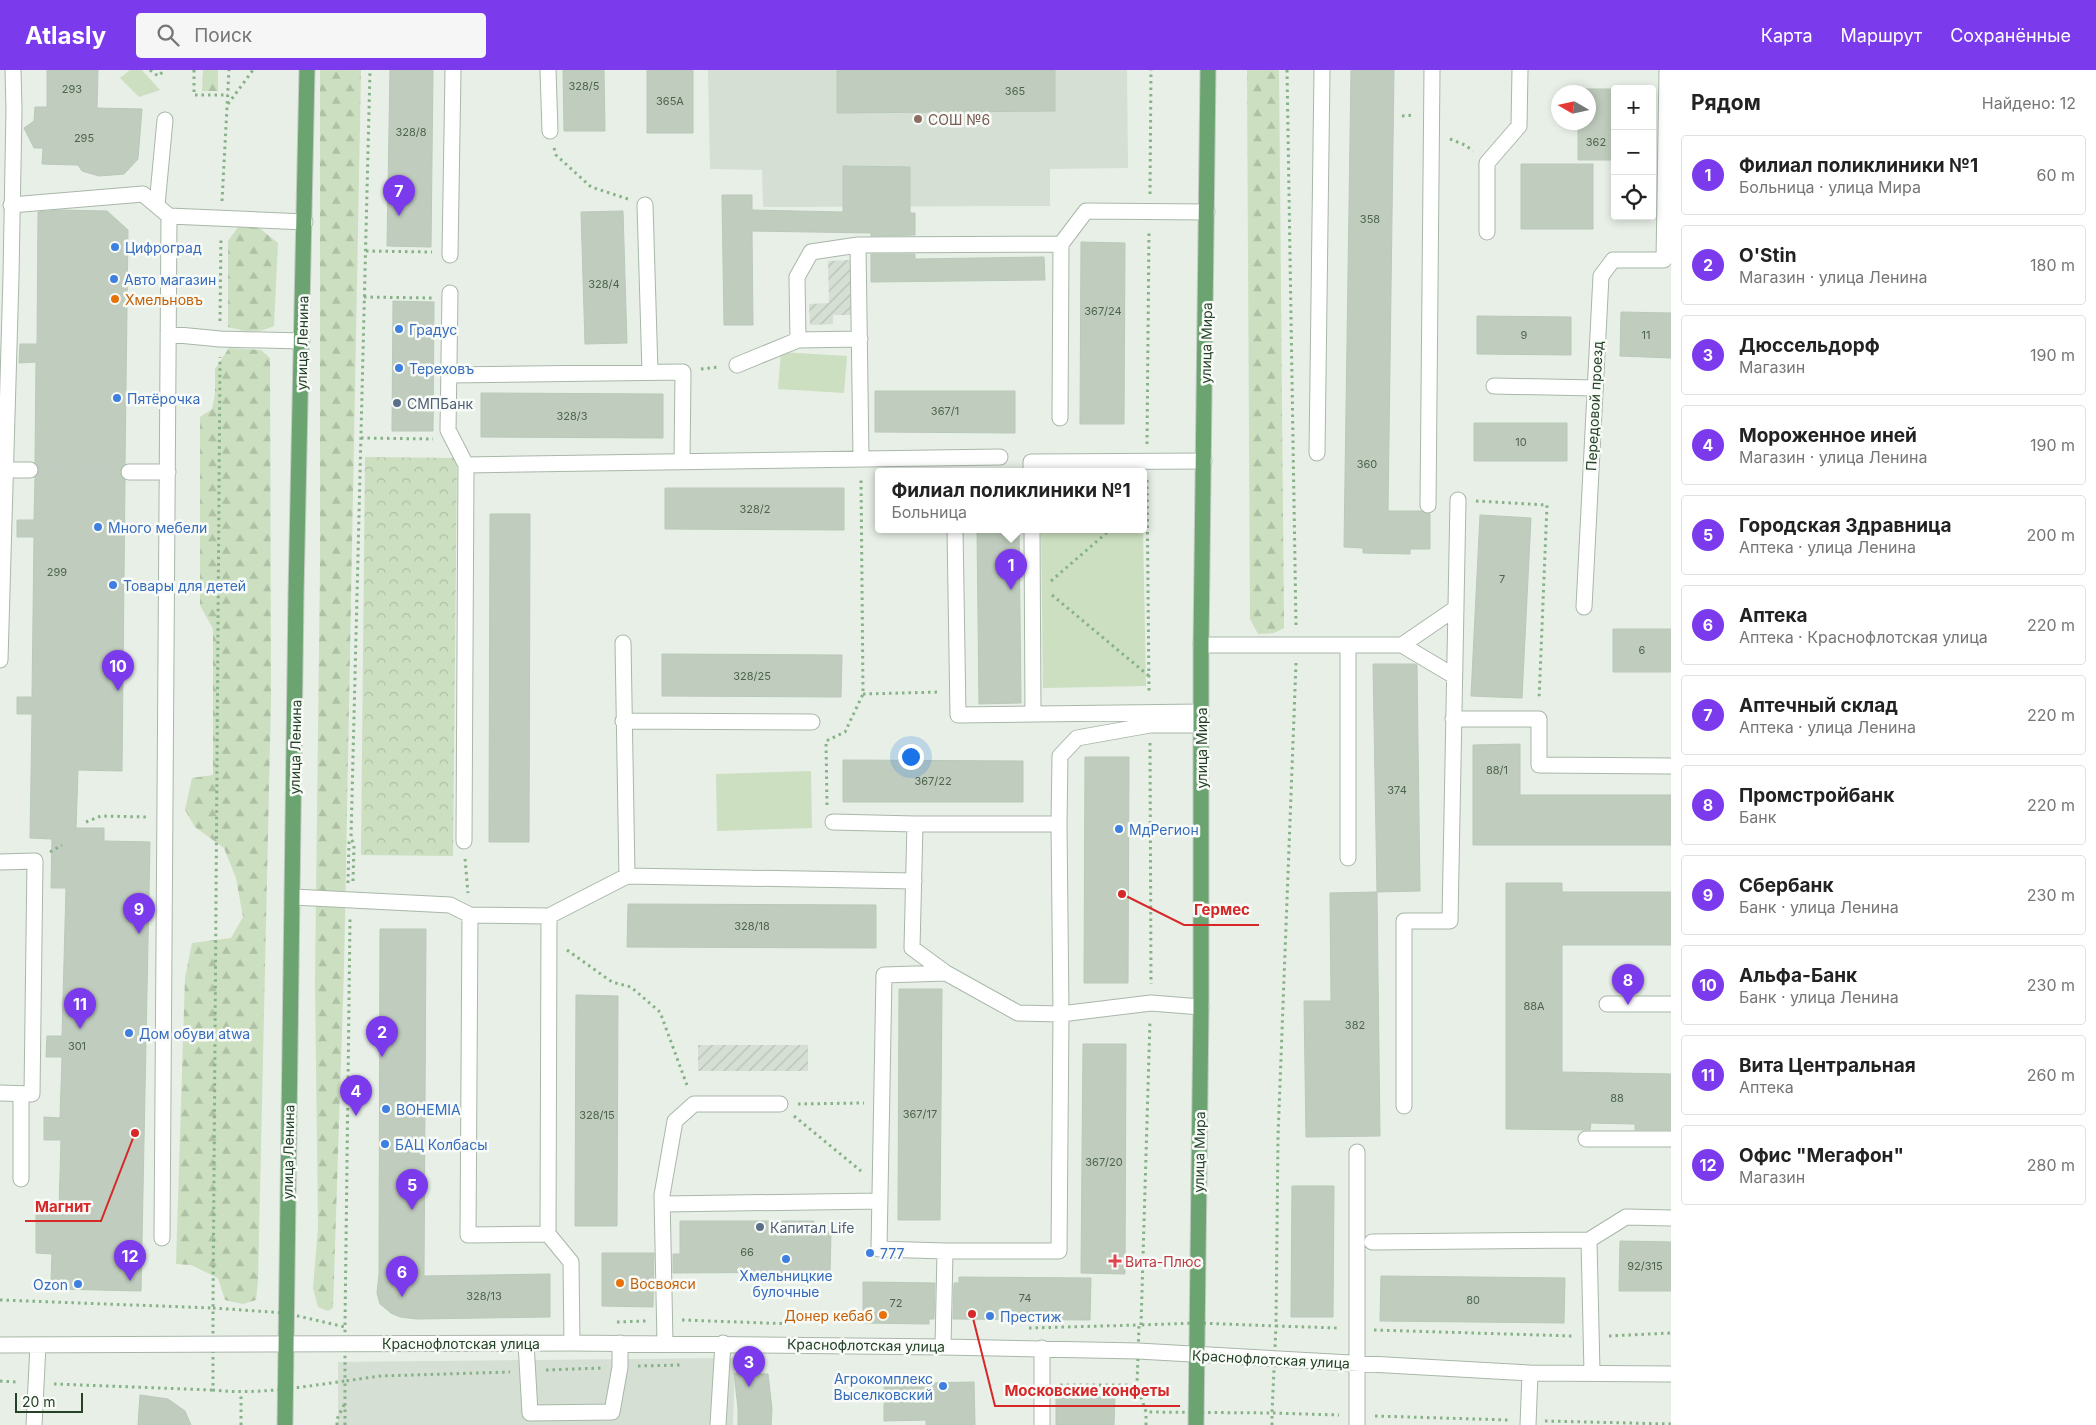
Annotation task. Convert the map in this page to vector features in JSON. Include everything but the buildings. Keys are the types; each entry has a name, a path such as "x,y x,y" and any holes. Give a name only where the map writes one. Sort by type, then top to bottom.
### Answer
{"main road":[{"name":"улица Ленина","path":"285,1425 296,594 307,70"},
{"name":"улица Мира","path":"1196,1425 1201,1007 1201,645 1208,70"}],"street":[{"path":"0,660 12,205 13,70"},
{"path":"450,254 453,70"},
{"path":"548,70 550,131"},
{"path":"1317,453 1322,70"},
{"path":"1428,505 1432,70"},
{"path":"1487,232 1487,162 1519,126 1520,70"},
{"name":"Передовой проезд","path":"1584,607 1602,276 1613,260 1667,260 1668,70"},
{"path":"157,205 165,120"},
{"path":"12,205 143,194 169,216 305,222"},
{"path":"645,205 650,372"},
{"path":"1060,418 1061,244 1086,211 1207,212"},
{"path":"162,1238 169,216"},
{"path":"798,340 797,277 811,252 858,245 1061,244"},
{"path":"858,245 861,458"},
{"path":"450,296 448,430 466,465 464,841"},
{"path":"168,334 220,339 302,341"},
{"path":"737,365 798,340 860,339"},
{"path":"449,375 683,372 682,461"},
{"path":"1494,386 1595,388"},
{"path":"466,465 861,458 954,464 1000,457"},
{"path":"1031,468 1031,462 1204,461"},
{"path":"6,470 30,470"},
{"path":"129,472 168,472"},
{"path":"1404,1106 1404,922 1450,921 1458,500"},
{"path":"955,533 958,715 1034,714 1201,718"},
{"path":"1032,533 1034,714"},
{"path":"1402,645 1456,608"},
{"path":"623,643 627,876"},
{"path":"1201,645 1402,645 1454,676"},
{"path":"1348,646 1348,858"},
{"path":"946,973 884,976 879,1250 1059,1250 1061,1014 1060,756 1077,738 1201,718"},
{"path":"1453,720 1539,719 1539,765 1671,766"},
{"path":"624,721 812,722"},
{"path":"833,822 1059,824"},
{"path":"915,824 912,948 946,973 1018,1013 1061,1014 1151,1003 1201,1007"},
{"path":"0,862 35,861 32,1094 0,1093"},
{"path":"293,897 450,905 470,915 548,916 627,876 914,880"},
{"path":"470,915 468,1236 548,1234"},
{"path":"548,916 548,1234 571,1262 572,1343"},
{"path":"1607,1004 1671,1004"},
{"path":"21,1094 21,1179"},
{"path":"665,1343 662,1195 675,1121 694,1104 780,1104"},
{"path":"1586,1139 1671,1139"},
{"path":"1356,1152 1357,1420"},
{"path":"663,1204 880,1202"},
{"path":"1372,1242 1589,1240 1626,1217 1671,1218"},
{"path":"1589,1240 1592,1372"},
{"path":"943,1346 945,1251"},
{"path":"526,1343 530,1414 612,1412 620,1367 620,1344"},
{"path":"718,1425 723,1343"},
{"name":"Краснофлотская улица","path":"0,1345 723,1343 943,1346 1198,1355 1530,1373 1671,1374"},
{"path":"34,1425 38,1345"},
{"path":"1042,1348 1042,1425"},
{"path":"1528,1423 1530,1373"}],"path":[{"path":"150,70 158,76 165,70"},
{"path":"194,70 194,95 228,95"},
{"path":"0,1300 213,1308 221,218 229,70"},
{"path":"227,105 253,70"},
{"path":"350,900 354,845 351,838 370,70"},
{"path":"1287,70 1296,646 1278,1137 1276,1326 1592,1336 1671,1333"},
{"path":"550,131 556,155 591,187 645,205"},
{"path":"1432,140 1448,139 1465,145 1487,162"},
{"path":"366,251 450,254"},
{"path":"364,297 450,296"},
{"path":"683,372 737,365"},
{"path":"361,438 453,439"},
{"path":"833,822 827,812 826,741 846,732 863,694 861,458"},
{"path":"1458,500 1547,505 1539,706"},
{"path":"1044,588 1106,533"},
{"path":"1051,594 1149,676"},
{"path":"863,694 958,692"},
{"path":"86,822 100,816 165,818"},
{"path":"345,1326 350,900 348,843 351,838"},
{"path":"549,937 612,982 631,987 660,1012 694,1104"},
{"path":"780,1104 882,1103"},
{"path":"780,1104 838,1154 880,1185"},
{"path":"345,1360 345,1373"},
{"path":"0,1381 213,1390"},
{"path":"345,1381 345,1425"},
{"path":"241,1393 241,1425"},
{"path":"336,1425 345,1404"},
{"path":"1146,1412 1146,1425"},
{"path":"1272,1425 1272,1412 1357,1420 1671,1424"}],"shaded area":[{"name":"СОШ №6","path":"708,70 1127,70 1128,168 1050,169 1050,206 763,207 762,170 710,169"},
{"path":"850,260 851,315 833,315 833,324 810,325 809,304 829,303 828,261"},
{"path":"698,1045 808,1045 808,1071 698,1071"},
{"path":"735,1358 733,1425 338,1425 338,1362"}],"green space":[{"path":"130,70 142,70 160,90 139,97 120,78"},
{"path":"203,70 218,70 218,91 202,91"},
{"path":"320,70 361,70 344,969 333,1308 328,1311 318,1307 313,1288 318,1227 315,983 320,565"},
{"path":"1247,70 1279,70 1284,628 1274,633 1258,634 1250,619"},
{"path":"241,223 258,227 278,243 274,326 256,331 228,327 228,241"},
{"path":"229,348 261,350 270,358 271,699 258,1281 256,1300 243,1304 225,1300 218,1278 191,1265 176,1264 185,978 192,943 231,938 243,917 236,878 224,848 195,827 185,810 192,778 213,775 213,629 200,605 200,417 212,409 215,395 215,369"},
{"path":"781,352 847,356 844,393 778,389"},
{"path":"365,457 457,458 453,856 361,855"},
{"path":"1041,533 1143,533 1146,686 1043,688"},
{"path":"811,771 812,828 717,831 716,774"}],"tunnel":[{"path":"30,470 129,472"}],"place":[{"name":"СОШ №6","path":"918,119"},
{"name":"Аптечный склад","path":"399,216"},
{"name":"Цифроград","path":"115,247"},
{"name":"Авто магазин","path":"114,279"},
{"name":"Хмельновъ","path":"115,299"},
{"name":"Градус","path":"399,329"},
{"name":"Тереховъ","path":"399,368"},
{"name":"Пятёрочка","path":"117,398"},
{"name":"СМПБанк","path":"397,403"},
{"name":"Много мебели","path":"98,527"},
{"name":"Товары для детей","path":"113,585"},
{"name":"Филиал поликлиники №1","path":"1011,590"},
{"name":"Альфа-Банк","path":"118,691"},
{"name":"МдРегион","path":"1119,829"},
{"name":"Гермес","path":"1122,894"},
{"name":"Сбербанк","path":"139,934"},
{"name":"Промстройбанк","path":"1628,1005"},
{"name":"Вита Центральная","path":"80,1029"},
{"name":"Дом обуви atwa","path":"129,1033"},
{"name":"O'Stin","path":"382,1057"},
{"name":"BOHEMIA","path":"386,1109"},
{"name":"Мороженное иней","path":"356,1116"},
{"name":"Магнит","path":"135,1133"},
{"name":"БАЦ Колбасы","path":"385,1144"},
{"name":"Городская Здравница","path":"412,1210"},
{"name":"Капитал Life","path":"760,1227"},
{"name":"777","path":"870,1253"},
{"name":"Хмельницкие булочные","path":"786,1259"},
{"name":"Вита-Плюс","path":"1115,1261"},
{"name":"Офис \"Мегафон\"","path":"130,1281"},
{"name":"Восвояси","path":"620,1283"},
{"name":"Ozon","path":"78,1284"},
{"name":"Аптека","path":"402,1297"},
{"name":"Московские конфеты","path":"972,1314"},
{"name":"Донер кебаб","path":"883,1315"},
{"name":"Престиж","path":"990,1316"},
{"name":"Агрокомплекс Выселковский","path":"943,1386"},
{"name":"Дюссельдорф","path":"749,1387"}]}
